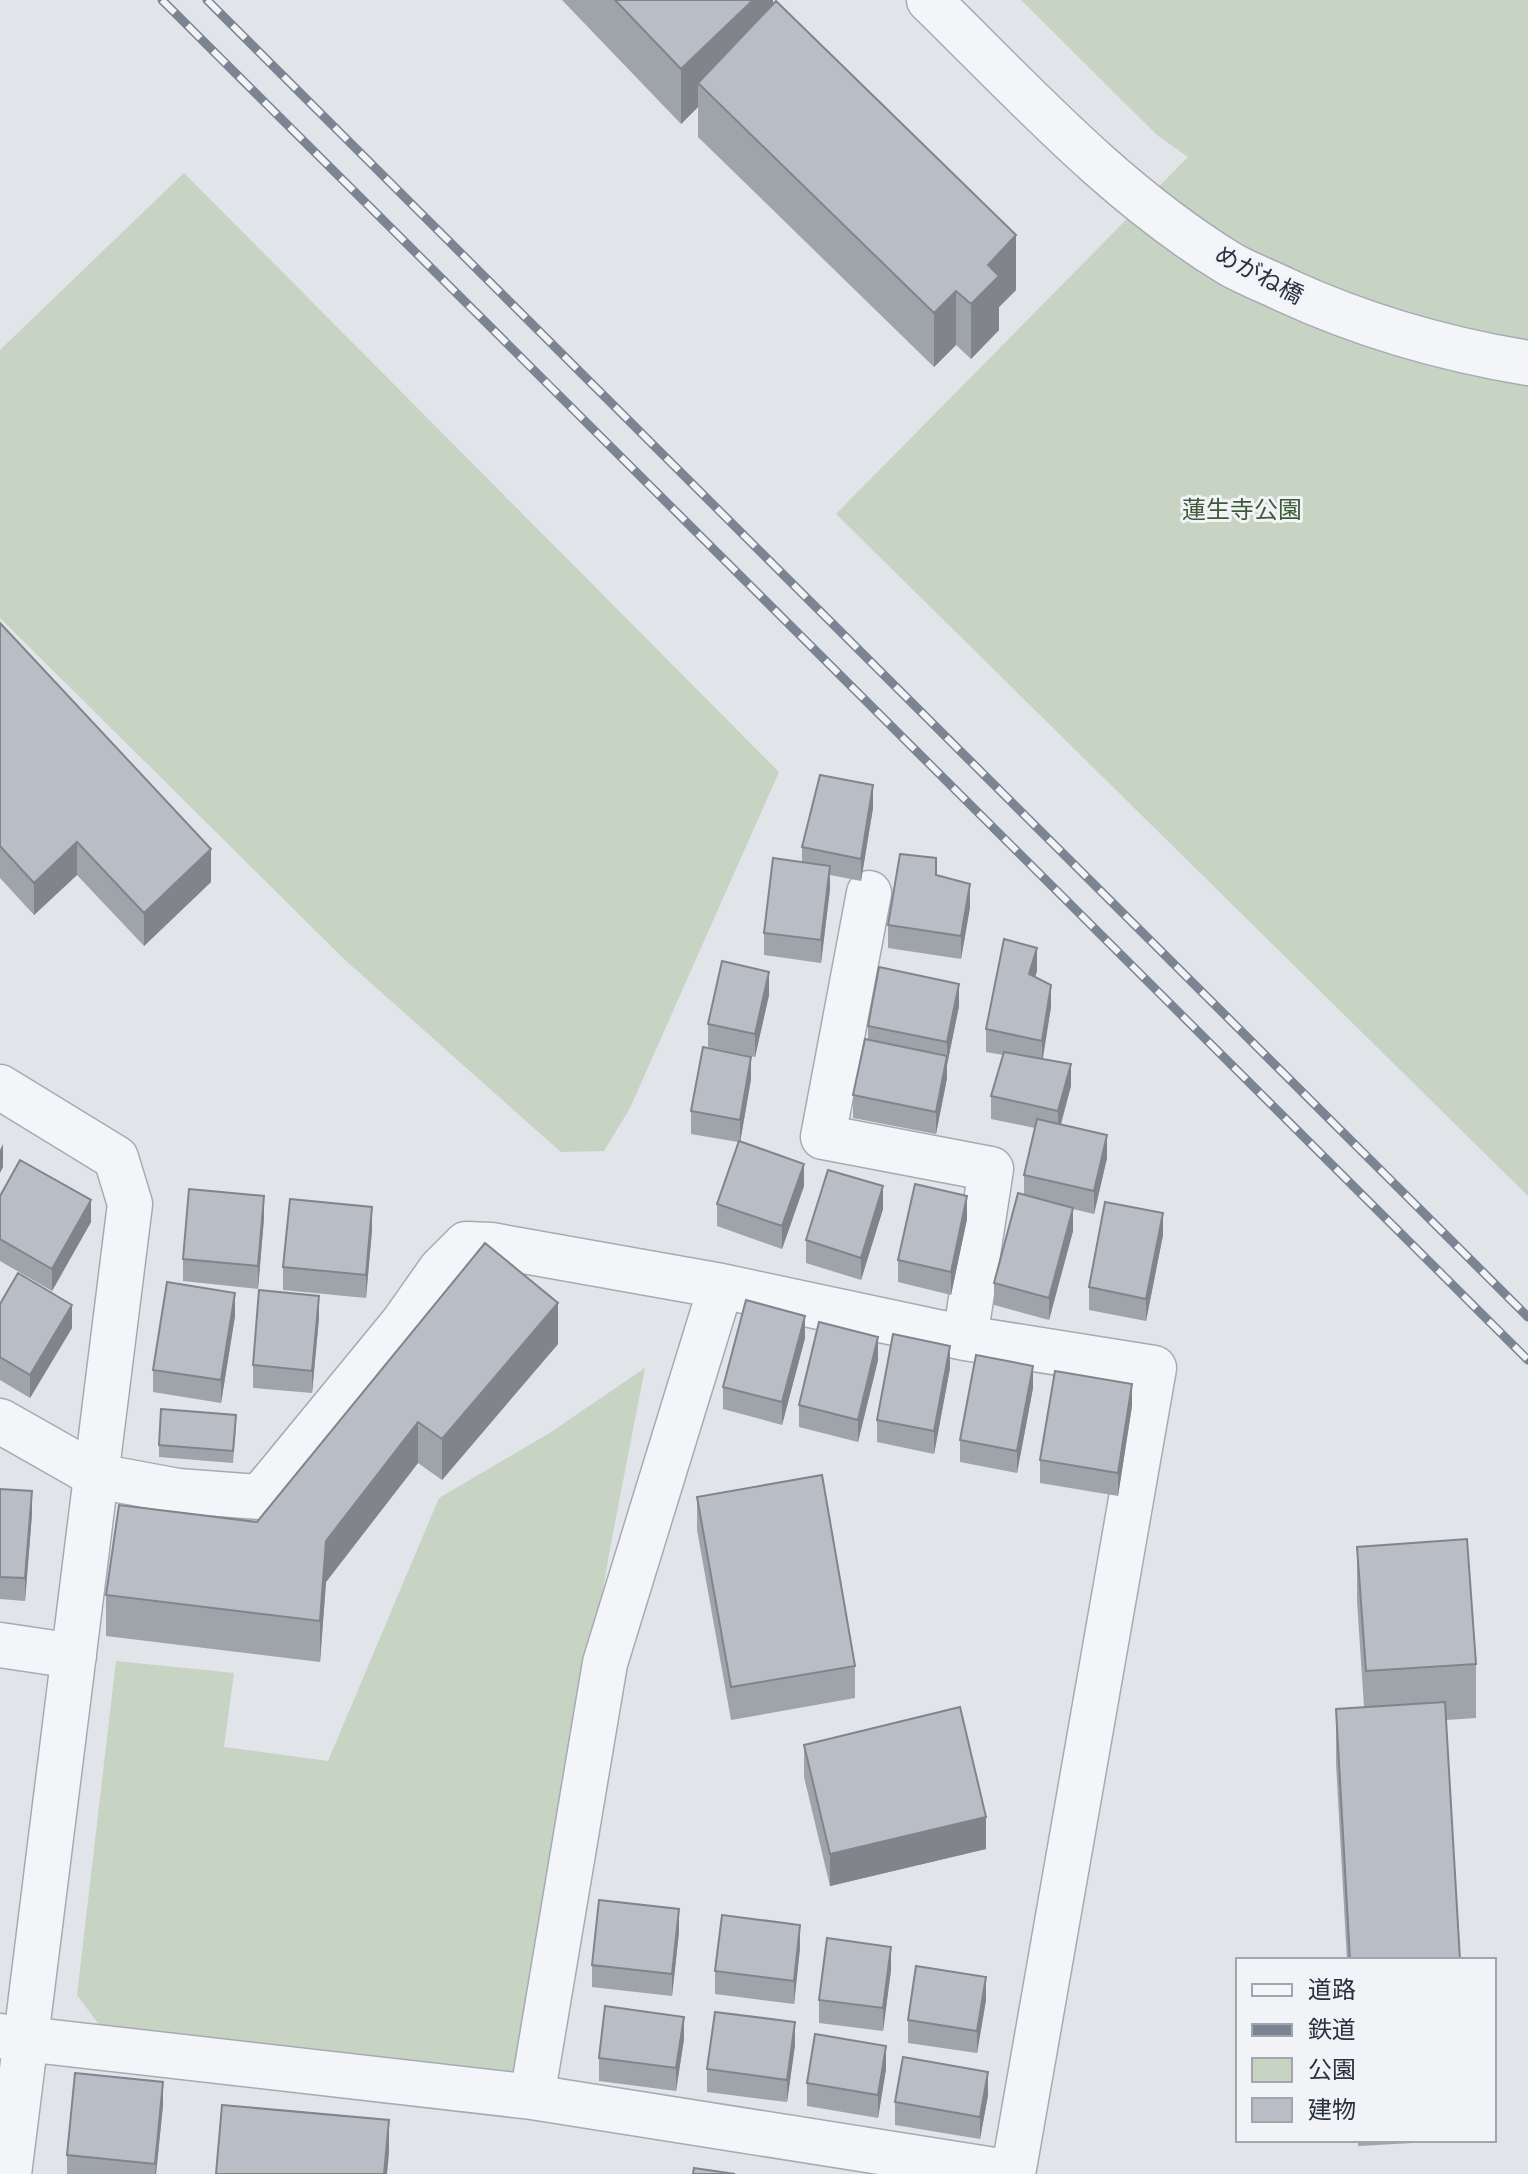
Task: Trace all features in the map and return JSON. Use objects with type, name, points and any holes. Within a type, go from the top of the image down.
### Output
[{"type":"street","name":"めがね橋","points":[[929,0],[1032,104],[1124,187],[1231,265],[1312,303],[1388,332],[1454,350],[1528,363]]},
{"type":"street","points":[[869,893],[823,1137],[991,1169],[965,1338]]},
{"type":"street","points":[[0,1087],[116,1158],[130,1204],[74,1656],[13,2038],[9,2174]]},
{"type":"street","points":[[0,1421],[97,1476],[178,1491],[260,1497],[403,1323],[441,1269],[466,1244],[491,1245],[721,1286],[965,1338],[1154,1368],[1013,2174],[532,2097],[13,2038]]},
{"type":"street","points":[[532,2097],[605,1663],[721,1286]]},
{"type":"street","points":[[0,1645],[74,1656]]},
{"type":"green space","name":"蓮生寺公園","points":[[1021,0],[1528,0],[1528,1196],[836,514],[1188,157],[1157,135]]},
{"type":"green space","points":[[184,173],[779,772],[630,1108],[604,1151],[561,1152],[345,960],[0,618],[0,350]]},
{"type":"green space","points":[[645,1368],[611,1543],[519,2077],[100,2026],[77,1995],[116,1661],[234,1673],[224,1747],[328,1761],[439,1498],[548,1434]]},
{"type":"building","points":[[615,0],[753,0],[681,69]]},
{"type":"building","points":[[776,1],[1016,235],[988,265],[999,276],[971,304],[956,291],[934,313],[698,83]]},
{"type":"building","points":[[0,623],[211,849],[144,913],[77,842],[34,883],[0,846]]},
{"type":"building","points":[[820,775],[873,785],[861,859],[802,847]]},
{"type":"building","points":[[900,854],[936,858],[936,875],[970,884],[961,936],[888,925]]},
{"type":"building","points":[[773,858],[830,866],[821,940],[764,933]]},
{"type":"building","points":[[1004,939],[1037,948],[1029,974],[1051,985],[1042,1041],[986,1029]]},
{"type":"building","points":[[722,961],[769,972],[755,1034],[708,1024]]},
{"type":"building","points":[[879,967],[959,984],[947,1042],[868,1026]]},
{"type":"building","points":[[865,1039],[947,1056],[936,1112],[853,1095]]},
{"type":"building","points":[[703,1047],[751,1057],[740,1120],[691,1111]]},
{"type":"building","points":[[1004,1052],[1071,1064],[1058,1111],[991,1096]]},
{"type":"building","points":[[1037,1119],[1107,1135],[1094,1191],[1024,1175]]},
{"type":"building","points":[[739,1141],[804,1164],[782,1226],[717,1204]]},
{"type":"building","points":[[20,1160],[91,1200],[52,1269],[0,1239],[0,1196]]},
{"type":"building","points":[[828,1170],[883,1186],[861,1258],[806,1240]]},
{"type":"building","points":[[915,1184],[967,1196],[951,1272],[898,1260]]},
{"type":"building","points":[[189,1189],[264,1196],[258,1266],[183,1259]]},
{"type":"building","points":[[1018,1193],[1073,1208],[1049,1298],[994,1283]]},
{"type":"building","points":[[290,1199],[372,1207],[366,1275],[283,1267]]},
{"type":"building","points":[[1105,1202],[1163,1213],[1146,1299],[1089,1287]]},
{"type":"building","points":[[485,1243],[558,1303],[442,1439],[418,1422],[326,1541],[320,1621],[106,1595],[119,1505],[257,1522]]},
{"type":"building","points":[[18,1273],[72,1305],[30,1375],[0,1357],[0,1304]]},
{"type":"building","points":[[167,1282],[235,1293],[221,1380],[153,1370]]},
{"type":"building","points":[[259,1290],[319,1296],[312,1371],[253,1365]]},
{"type":"building","points":[[746,1300],[805,1316],[782,1402],[723,1387]]},
{"type":"building","points":[[819,1322],[878,1337],[858,1420],[799,1405]]},
{"type":"building","points":[[893,1334],[950,1346],[934,1431],[877,1420]]},
{"type":"building","points":[[976,1355],[1033,1366],[1017,1451],[960,1440]]},
{"type":"building","points":[[1055,1371],[1132,1384],[1118,1473],[1040,1460]]},
{"type":"building","points":[[161,1409],[236,1415],[233,1451],[159,1445]]},
{"type":"building","points":[[822,1475],[855,1666],[731,1687],[697,1497]]},
{"type":"building","points":[[0,1489],[32,1491],[25,1578],[0,1577]]},
{"type":"building","points":[[1467,1539],[1476,1664],[1366,1671],[1357,1547]]},
{"type":"building","points":[[1445,1702],[1460,1958],[1350,1958],[1336,1709]]},
{"type":"building","points":[[960,1707],[986,1817],[830,1854],[804,1745]]},
{"type":"building","points":[[599,1900],[679,1909],[672,1974],[592,1965]]},
{"type":"building","points":[[722,1915],[800,1925],[794,1981],[715,1971]]},
{"type":"building","points":[[827,1938],[891,1947],[883,2008],[819,2000]]},
{"type":"building","points":[[916,1966],[986,1977],[977,2031],[908,2020]]},
{"type":"building","points":[[605,2006],[684,2017],[676,2068],[599,2058]]},
{"type":"building","points":[[715,2012],[795,2022],[787,2080],[707,2069]]},
{"type":"building","points":[[815,2034],[886,2046],[878,2095],[807,2083]]},
{"type":"building","points":[[903,2057],[988,2072],[980,2117],[895,2102]]},
{"type":"building","points":[[75,2073],[163,2082],[155,2164],[67,2155]]},
{"type":"building","points":[[222,2105],[389,2120],[384,2174],[216,2174]]},
{"type":"building","points":[[694,2168],[735,2174],[693,2174]]},
{"type":"railway","points":[[162,0],[1528,1360]]},
{"type":"railway","points":[[207,0],[1528,1317]]}]
